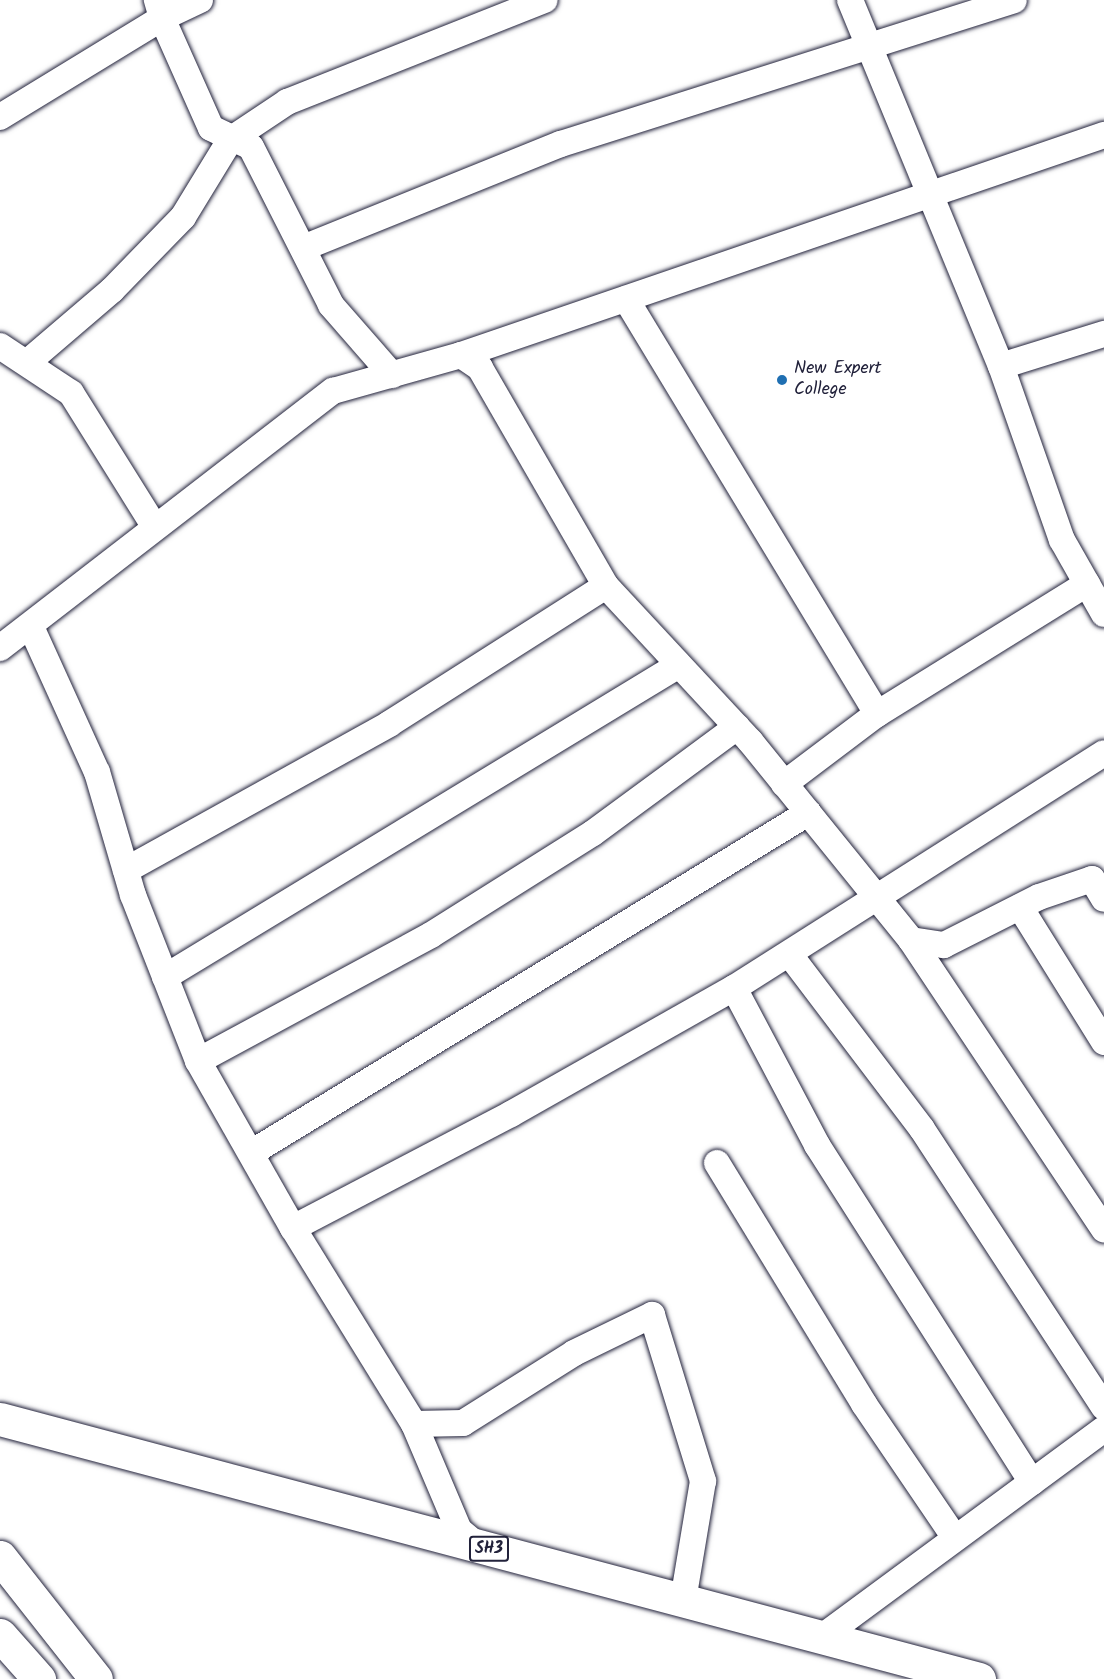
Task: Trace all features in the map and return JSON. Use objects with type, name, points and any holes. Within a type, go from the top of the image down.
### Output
[{"type":"main road","name":"SH3","points":[[0,1419],[979,1679]]},
{"type":"main road","points":[[0,1557],[96,1679]]},
{"type":"main road","points":[[0,1635],[30,1676]]},
{"type":"street","points":[[0,117],[160,9],[200,0]]},
{"type":"street","points":[[29,361],[112,290],[183,217],[230,140],[287,102],[544,0]]},
{"type":"street","points":[[850,0],[1000,366],[1062,540],[1104,614]]},
{"type":"street","points":[[303,248],[561,144],[870,49],[1014,0]]},
{"type":"street","points":[[160,9],[211,128],[230,140],[251,147],[331,305],[392,375]]},
{"type":"street","points":[[0,648],[32,629],[153,525],[333,391],[461,355],[1104,135]]},
{"type":"street","points":[[626,299],[877,714]]},
{"type":"street","points":[[1000,366],[1104,334]]},
{"type":"street","points":[[0,346],[29,361],[71,393],[153,525]]},
{"type":"street","points":[[461,355],[480,368],[606,586],[737,727],[911,940],[1104,1229]]},
{"type":"street","points":[[784,784],[877,714],[1087,584]]},
{"type":"street","points":[[126,870],[389,724],[606,586]]},
{"type":"street","points":[[32,629],[97,772],[126,870],[198,1061],[293,1228],[414,1424],[459,1530],[478,1546]]},
{"type":"street","points":[[165,977],[679,664]]},
{"type":"street","points":[[198,1061],[431,935],[593,833],[737,727]]},
{"type":"street","points":[[293,1228],[501,1120],[734,988],[790,955],[876,897],[1104,753]]},
{"type":"street","points":[[251,1153],[808,813]]},
{"type":"street","points":[[911,940],[944,945],[1020,907],[1092,879],[1104,899]]},
{"type":"street","points":[[1020,907],[1104,1042]]},
{"type":"street","points":[[790,955],[922,1129],[1104,1407]]},
{"type":"street","points":[[734,988],[818,1145],[1032,1482]]},
{"type":"street","points":[[717,1163],[864,1404],[955,1538]]},
{"type":"street","points":[[414,1424],[463,1423],[574,1353],[652,1315],[703,1481],[683,1600]]},
{"type":"street","points":[[822,1637],[1104,1429]]},
{"type":"place","name":"New Expert College","points":[[782,380]]}]
